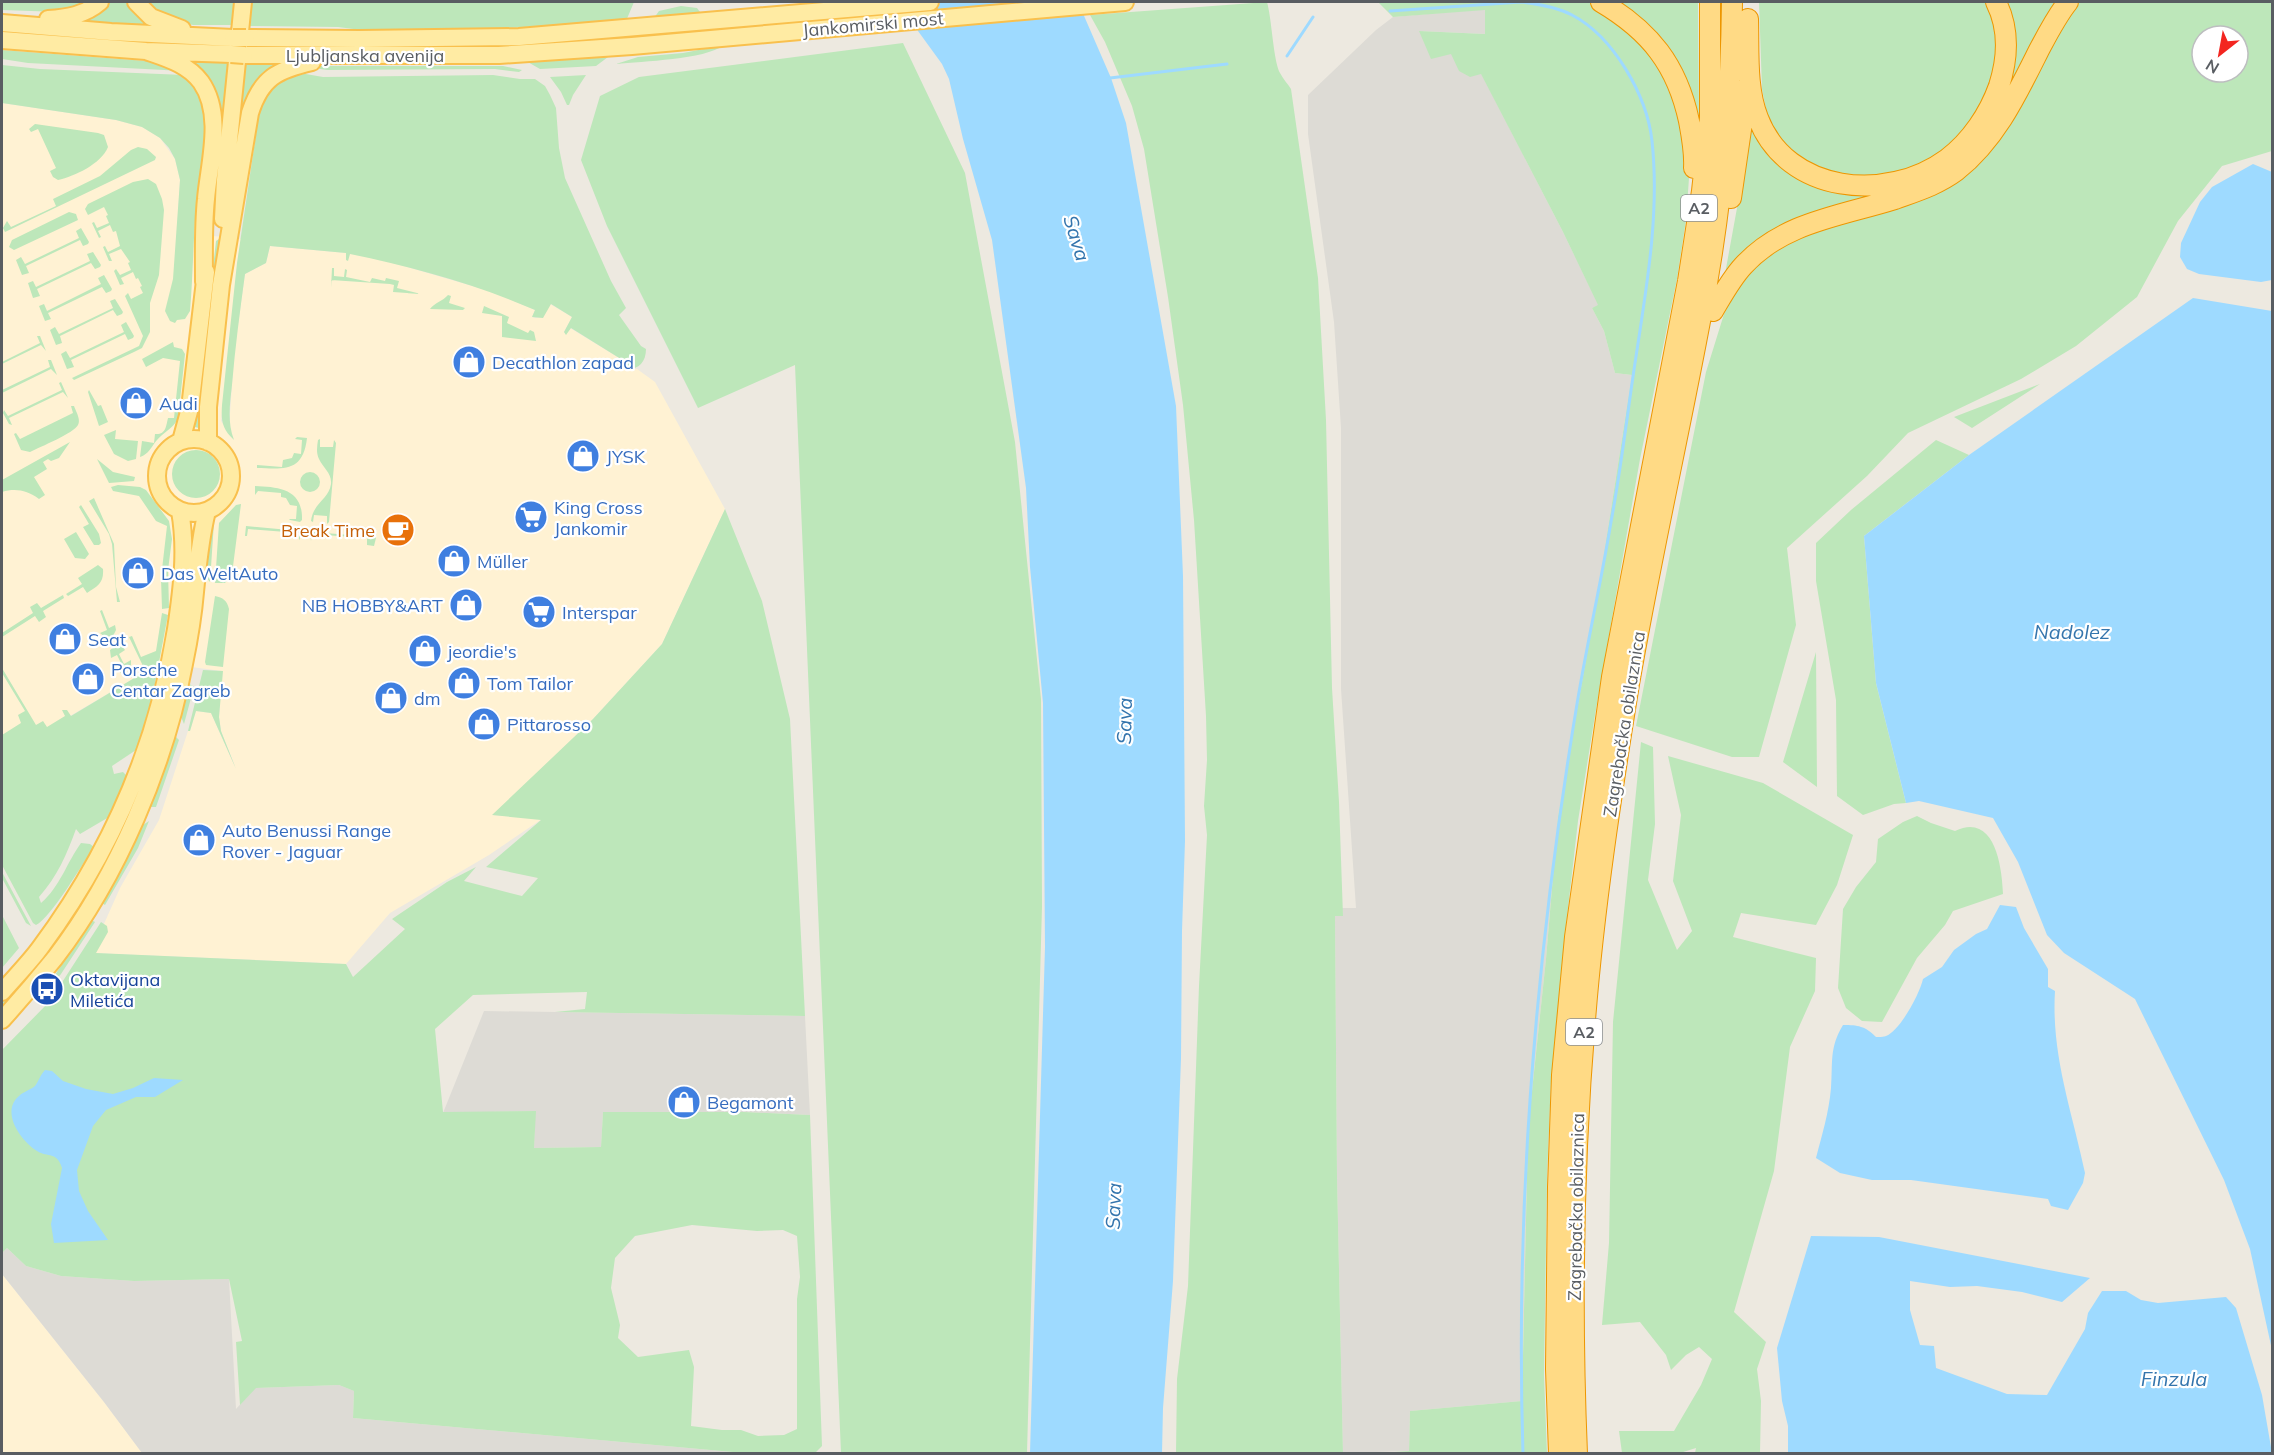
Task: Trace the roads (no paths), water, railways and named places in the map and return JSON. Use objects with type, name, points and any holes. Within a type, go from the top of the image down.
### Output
[{"type":"highway","points":[[1601,2],[1635,24],[1652,41],[1665,58],[1685,101],[1693,141],[1693,190],[1673,355]]},
{"type":"highway","name":"Zagrebačka obilaznica","points":[[1559,1454],[1556,1369],[1558,1187],[1562,1075],[1575,937],[1586,846],[1612,677],[1702,191],[1710,118],[1710,2]]},
{"type":"highway","name":"Zagrebačka obilaznica","points":[[1577,1454],[1574,1324],[1576,1170],[1582,1052],[1592,949],[1606,831],[1626,702],[1702,314],[1719,192],[1731,72],[1732,2]]},
{"type":"highway","points":[[1748,10],[1753,102],[1758,118],[1772,145],[1792,164],[1818,178],[1847,185],[1872,185],[1897,182],[1931,169],[1961,147],[1980,124],[1995,96],[2005,62],[2005,29],[1996,2]]},
{"type":"highway","points":[[1713,311],[1742,267],[1757,252],[1777,238],[1817,220],[1934,186],[1970,159],[2001,121],[2068,2]]},
{"type":"highway","points":[[1679,424],[1690,404],[1713,311],[1740,138],[1748,10]]},
{"type":"main road","points":[[2,23],[67,17],[89,9],[100,2]]},
{"type":"main road","points":[[136,2],[157,21],[205,37]]},
{"type":"main road","points":[[208,442],[213,284],[243,2]]},
{"type":"main road","name":"Jankomirski most","points":[[726,20],[930,2]]},
{"type":"main road","name":"Jankomirski most","points":[[728,38],[1125,2]]},
{"type":"main road","name":"Ljubljanska avenija","points":[[2,39],[146,51],[359,39],[519,37],[726,20]]},
{"type":"main road","name":"Ljubljanska avenija","points":[[2,23],[205,37],[239,46],[339,56],[499,55],[728,38]]},
{"type":"main road","points":[[146,51],[187,69],[200,81],[209,99],[213,130],[206,198],[213,284]]},
{"type":"main road","points":[[181,441],[190,408],[213,284],[248,122],[255,99],[266,81],[282,70],[339,56]]},
{"type":"main road","points":[[195,439],[208,442],[218,447],[226,457],[231,477],[228,490],[223,500],[207,511],[194,513],[180,511],[164,499],[157,481],[156,473],[160,459],[167,450],[181,441],[195,439]]},
{"type":"main road","points":[[2,992],[40,949],[94,868],[128,800],[147,750],[166,681],[178,613],[185,547],[180,511]]},
{"type":"main road","points":[[2,1020],[56,956],[85,914],[118,855],[148,786],[163,743],[184,666],[194,603],[200,538],[207,511]]},
{"type":"water","name":"Sava","points":[[907,2],[1078,2],[1111,78],[1126,123],[1176,406],[1183,576],[1185,841],[1181,1058],[1173,1281],[1163,1408],[1162,1453],[1030,1453],[1045,947],[1043,703],[1030,567],[1026,488],[992,240],[963,139],[949,79],[942,64],[918,31]]},
{"type":"water","points":[[2253,164],[2272,172],[2272,280],[2261,282],[2199,274],[2187,269],[2180,257],[2181,243],[2200,202],[2212,187]]},
{"type":"water","name":"Nadolez","points":[[2193,298],[2272,311],[2272,1350],[2250,1249],[2224,1180],[2135,999],[2064,953],[2047,935],[2018,862],[1993,818],[1919,801],[1906,803],[1876,683],[1864,536],[1969,455]]},
{"type":"water","points":[[2000,905],[2016,907],[2024,928],[2048,969],[2048,987],[2055,991],[2059,1060],[2085,1173],[2083,1183],[2068,1210],[2051,1206],[2048,1199],[1911,1180],[1872,1180],[1840,1173],[1816,1158],[1829,1106],[1835,1041],[1843,1025],[1861,1027],[1876,1037],[1891,1033],[1909,1011],[1923,979],[1942,967],[1954,950],[1987,929]]},
{"type":"water","points":[[45,1070],[52,1071],[63,1081],[86,1089],[113,1094],[154,1078],[183,1080],[155,1097],[136,1097],[106,1110],[93,1126],[77,1170],[79,1191],[88,1211],[108,1240],[54,1243],[51,1224],[62,1168],[58,1159],[37,1151],[25,1140],[12,1118],[14,1103],[19,1096],[35,1086]]},
{"type":"water","name":"Finzula","points":[[1811,1236],[1879,1237],[2090,1278],[2062,1302],[2022,1292],[1977,1286],[1950,1287],[1910,1281],[1910,1310],[1920,1345],[1934,1346],[1936,1368],[2007,1394],[2047,1395],[2085,1329],[2088,1313],[2102,1291],[2126,1291],[2141,1300],[2158,1303],[2226,1297],[2236,1308],[2262,1395],[2272,1453],[1788,1453],[1788,1426],[1782,1401],[1777,1348]]},
{"type":"waterway","points":[[1390,11],[1521,2],[1566,12],[1602,38],[1626,69],[1643,105],[1652,141],[1653,225],[1647,280],[1618,482],[1581,681],[1563,797],[1540,984],[1532,1078],[1522,1266],[1523,1454]]},
{"type":"waterway","points":[[1287,56],[1313,17]]},
{"type":"waterway","points":[[1110,78],[1227,64]]},
{"type":"place","name":"Decathlon zapad","points":[[469,362]]},
{"type":"place","name":"Audi","points":[[136,403]]},
{"type":"place","name":"JYSK","points":[[583,456]]},
{"type":"place","name":"King Cross Jankomir","points":[[531,517]]},
{"type":"place","name":"Break Time","points":[[398,530]]},
{"type":"place","name":"Müller","points":[[454,561]]},
{"type":"place","name":"Das WeltAuto","points":[[138,573]]},
{"type":"place","name":"NB HOBBY&ART","points":[[466,605]]},
{"type":"place","name":"Interspar","points":[[539,612]]},
{"type":"place","name":"Seat","points":[[65,639]]},
{"type":"place","name":"jeordie's","points":[[425,651]]},
{"type":"place","name":"Porsche Centar Zagreb","points":[[88,679]]},
{"type":"place","name":"Tom Tailor","points":[[464,683]]},
{"type":"place","name":"dm","points":[[391,698]]},
{"type":"place","name":"Pittarosso","points":[[484,724]]},
{"type":"place","name":"Auto Benussi Range Rover - Jaguar","points":[[199,840]]},
{"type":"place","name":"Oktavijana Miletića","points":[[47,989]]},
{"type":"place","name":"Begamont","points":[[684,1102]]}]
